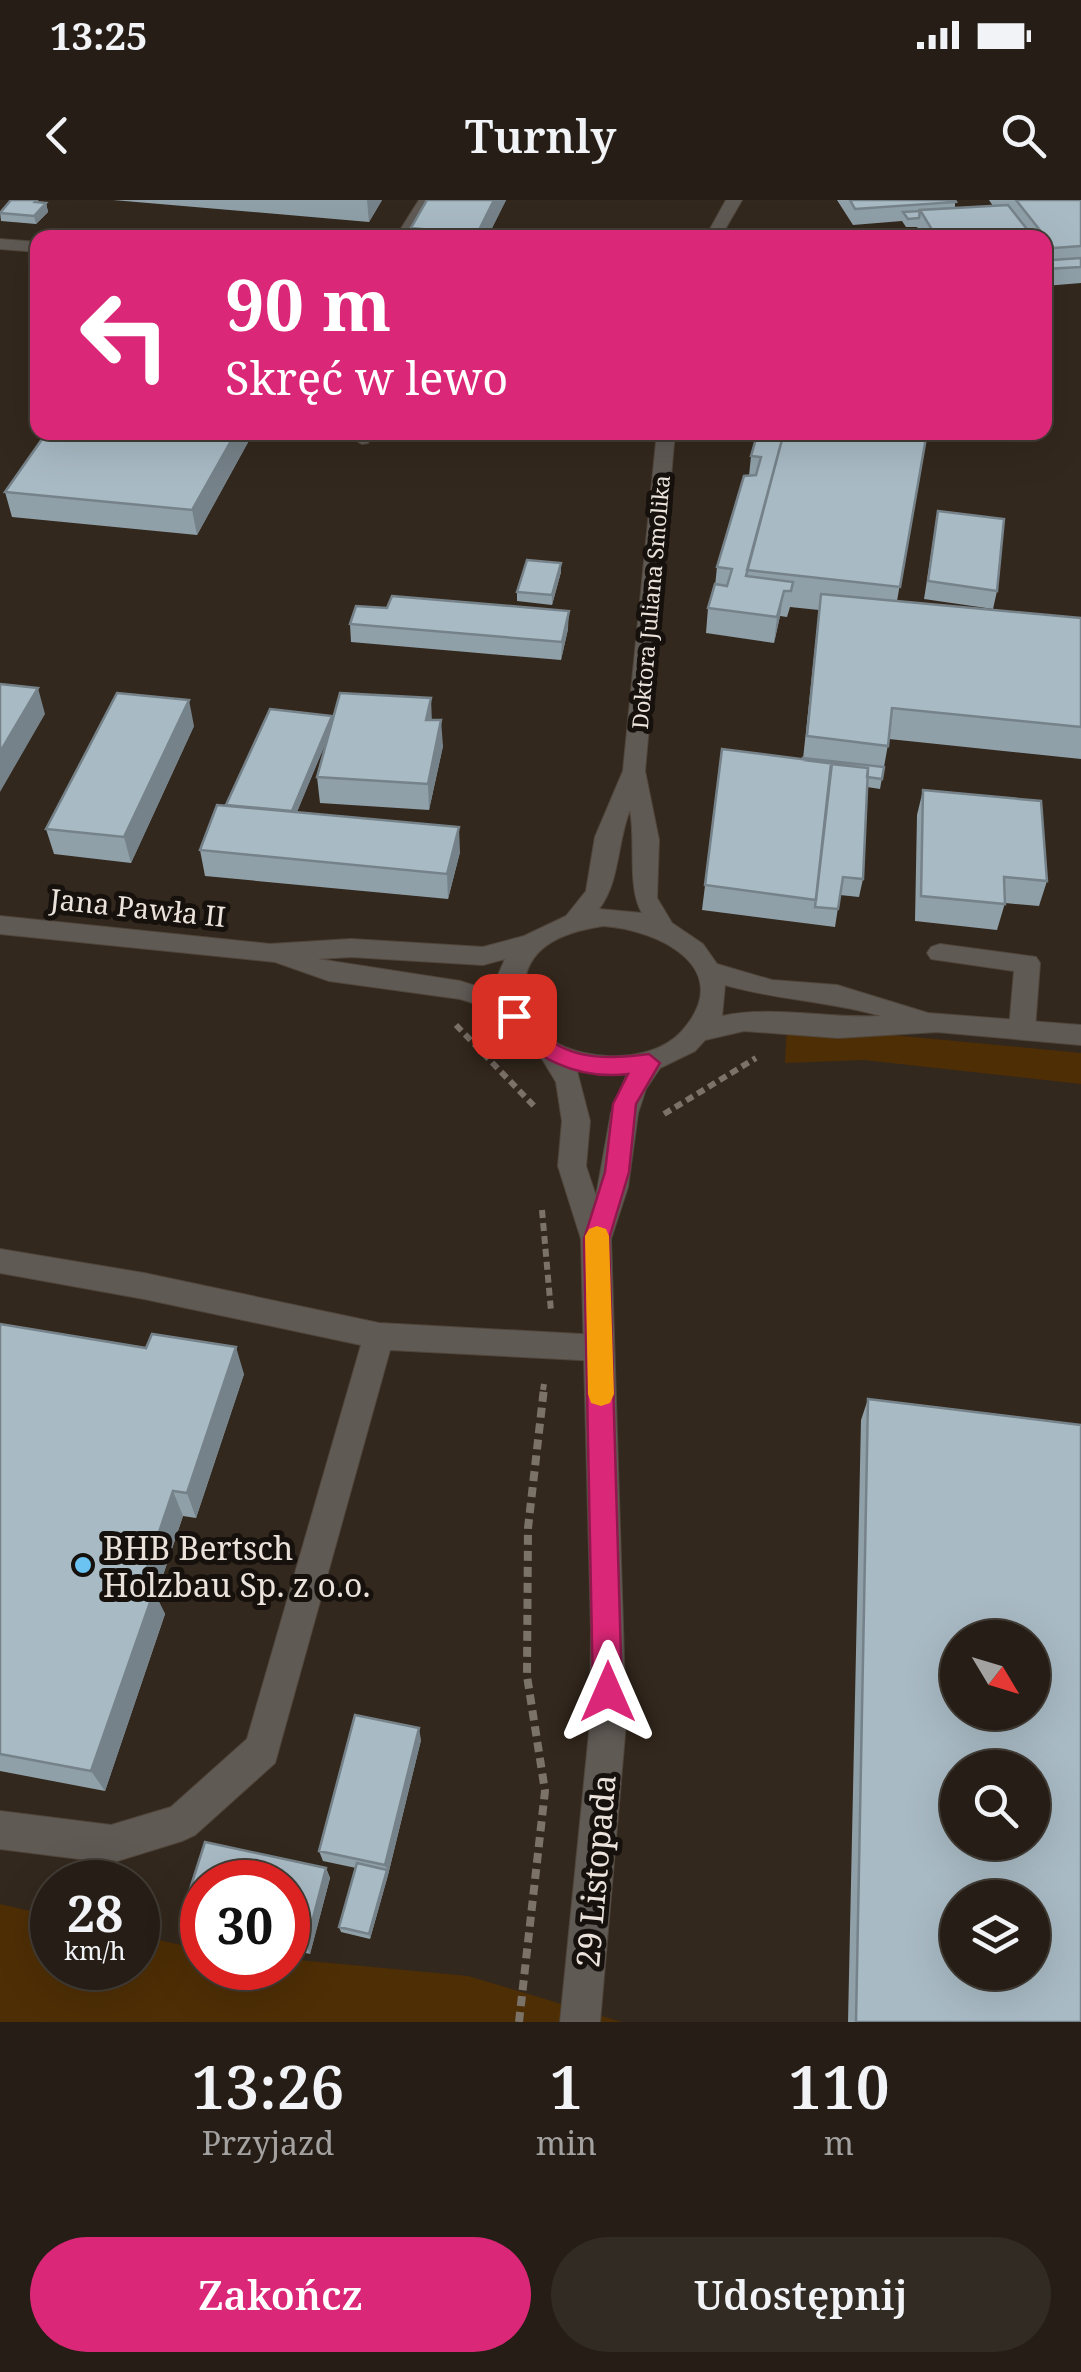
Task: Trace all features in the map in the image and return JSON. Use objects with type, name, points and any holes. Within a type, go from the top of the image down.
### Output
[{"type":"street","points":[[407,230],[427,200]]},
{"type":"street","points":[[717,230],[734,200]]},
{"type":"street","points":[[0,244],[30,247]]},
{"type":"street","name":"Doktora Juliana Smolika","points":[[664,930],[645,898],[647,840],[634,771],[665,440]]},
{"type":"street","name":"Doktora Juliana Smolika","points":[[576,921],[598,893],[607,836],[634,771]]},
{"type":"street","points":[[630,919],[664,930],[696,952],[709,970],[714,991],[712,1012],[701,1031],[683,1047],[649,1063],[588,1066],[536,1042],[514,1016],[510,1003],[511,974],[532,943],[576,921],[630,919]]},
{"type":"street","name":"Jana Pawła II","points":[[0,926],[270,953],[351,948],[483,956],[532,943]]},
{"type":"street","name":"Jana Pawła II","points":[[270,953],[329,972],[460,990],[485,997],[514,1016]]},
{"type":"street","points":[[940,953],[1027,963],[1022,1030]]},
{"type":"street","points":[[709,970],[772,989],[837,994],[938,1022]]},
{"type":"street","points":[[701,1031],[756,1021],[838,1028],[938,1022],[1081,1035]]},
{"type":"street","name":"29 Listopada","points":[[551,1052],[569,1080],[576,1120],[572,1166],[596,1239],[608,1723],[580,2022]]},
{"type":"street","name":"29 Listopada","points":[[596,1239],[617,1172],[624,1104],[632,1084],[649,1063]]},
{"type":"street","points":[[0,1261],[144,1286],[379,1336],[599,1348]]},
{"type":"street","points":[[0,1830],[111,1844],[182,1822],[262,1750],[379,1336]]},
{"type":"path","points":[[655,1122],[768,1053]]},
{"type":"shaded area","points":[[787,1025],[1081,1053],[1081,1084],[864,1060],[785,1063]]},
{"type":"shaded area","points":[[0,1904],[30,1911],[30,1990],[160,1990],[160,1940],[180,1945],[180,1990],[310,1990],[310,1961],[468,1976],[622,2022],[0,2022]]},
{"type":"building","points":[[11,200],[46,203],[34,216],[0,213]]},
{"type":"building","points":[[427,200],[494,200],[479,230],[411,228]]},
{"type":"building","points":[[850,200],[955,200],[956,202],[855,209]]},
{"type":"building","points":[[1016,200],[1081,200],[1081,246],[1054,248],[1052,230],[1040,230]]},
{"type":"building","points":[[1008,205],[1028,230],[932,230],[920,210]]},
{"type":"building","points":[[920,211],[919,218],[908,219],[903,212]]},
{"type":"building","points":[[1081,258],[1081,267],[1052,269],[1052,260]]},
{"type":"building","points":[[41,440],[231,440],[192,510],[5,492]]},
{"type":"building","points":[[756,440],[782,440],[746,576],[793,582],[791,591],[784,591],[777,617],[708,608],[715,584],[727,586],[732,569],[717,567],[744,476],[756,475],[761,457],[751,456]]},
{"type":"building","points":[[782,440],[926,440],[900,587],[747,570]]},
{"type":"building","points":[[938,511],[1004,519],[997,591],[928,581]]},
{"type":"building","points":[[527,560],[561,563],[552,595],[517,592]]},
{"type":"building","points":[[821,594],[1081,618],[1081,727],[892,708],[888,746],[807,736]]},
{"type":"building","points":[[392,596],[569,611],[562,642],[350,624],[356,606],[387,608]]},
{"type":"building","points":[[0,684],[38,688],[0,752]]},
{"type":"building","points":[[117,693],[189,700],[124,837],[46,829]]},
{"type":"building","points":[[340,693],[431,698],[426,720],[441,720],[428,784],[317,777]]},
{"type":"building","points":[[270,709],[332,716],[292,811],[226,805]]},
{"type":"building","points":[[722,749],[832,763],[816,900],[705,885]]},
{"type":"building","points":[[803,758],[884,767],[882,779],[867,777],[868,768]]},
{"type":"building","points":[[831,764],[868,768],[863,879],[843,877],[838,909],[815,907]]},
{"type":"building","points":[[923,790],[1041,801],[1047,881],[1004,877],[1005,904],[921,896]]},
{"type":"building","points":[[217,805],[459,827],[447,874],[200,850]]},
{"type":"building","name":"BHB Bertsch Holzbau Sp. z o.o.","points":[[0,1324],[146,1348],[152,1334],[236,1347],[187,1493],[173,1491],[140,1588],[154,1591],[91,1771],[0,1754]]},
{"type":"building","points":[[868,1399],[1081,1425],[1081,2022],[856,2022]]},
{"type":"building","points":[[355,1715],[419,1728],[385,1865],[319,1851]]},
{"type":"building","points":[[205,1842],[289,1860],[199,1860]]},
{"type":"building","points":[[357,1863],[387,1870],[369,1934],[339,1927]]},
{"type":"building","points":[[310,1865],[326,1868],[310,1930]]},
{"type":"slow traffic","points":[[597,1236],[601,1394]]},
{"type":"place","name":"BHB Bertsch Holzbau Sp. z o.o.","points":[[83,1565]]},
{"type":"route","points":[[514,1016],[536,1042],[569,1060],[609,1068],[649,1063],[632,1084],[624,1104],[617,1172],[596,1239],[608,1692]]}]
